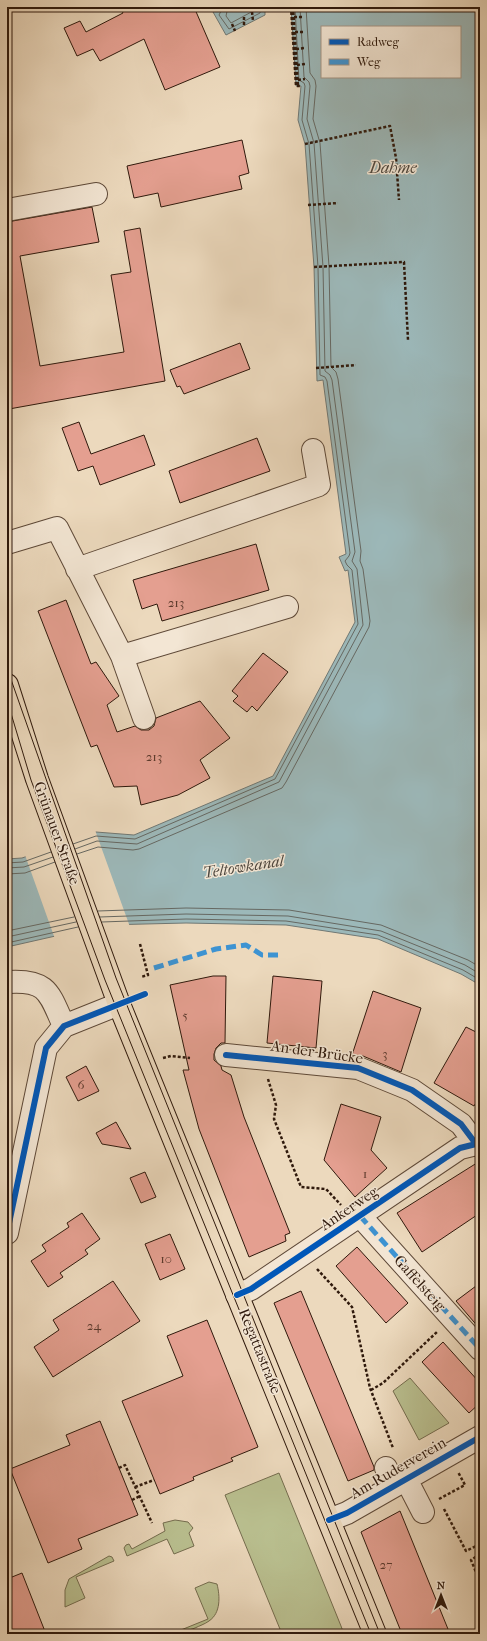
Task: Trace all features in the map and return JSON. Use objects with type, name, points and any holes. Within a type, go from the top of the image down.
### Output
[{"type":"main road","name":"Grünauer Straße","points":[[9,698],[110,979]]},
{"type":"main road","name":"Regattastraße","points":[[110,979],[375,1634]]},
{"type":"street","points":[[7,210],[96,194]]},
{"type":"street","points":[[77,569],[319,485],[313,450]]},
{"type":"street","points":[[7,543],[57,528],[122,656],[144,718]]},
{"type":"street","points":[[122,656],[288,607]]},
{"type":"street","points":[[7,982],[25,981],[40,986],[50,995],[64,1026]]},
{"type":"street","points":[[7,1234],[46,1048],[64,1026],[119,1004]]},
{"type":"street","name":"An der Brücke","points":[[226,1055],[358,1068],[412,1090],[460,1124],[478,1145]]},
{"type":"street","name":"Ankerweg","points":[[237,1295],[251,1289],[460,1148],[478,1145]]},
{"type":"street","name":"Gaffelsteig","points":[[357,1218],[480,1349]]},
{"type":"street","name":"Am Ruderverein","points":[[329,1520],[347,1513],[396,1477],[448,1455],[480,1437]]},
{"type":"street","points":[[396,1477],[423,1512]]},
{"type":"path","points":[[292,7],[298,80],[300,86],[296,86],[292,7]]},
{"type":"path","points":[[252,12],[253,22]]},
{"type":"path","points":[[244,17],[244,26]]},
{"type":"path","points":[[294,17],[302,17]]},
{"type":"path","points":[[232,24],[235,31]]},
{"type":"path","points":[[295,32],[303,32]]},
{"type":"path","points":[[296,49],[306,48]]},
{"type":"path","points":[[297,65],[306,64]]},
{"type":"path","points":[[298,80],[305,80]]},
{"type":"path","points":[[305,144],[390,126],[396,158],[399,200]]},
{"type":"path","points":[[308,205],[338,203]]},
{"type":"path","points":[[314,267],[404,262],[408,340]]},
{"type":"path","points":[[316,368],[356,364]]},
{"type":"path","points":[[140,944],[148,976],[141,977]]},
{"type":"path","points":[[144,1064],[171,1056],[190,1058]]},
{"type":"path","points":[[261,1058],[276,1105],[274,1119],[301,1187],[326,1189],[357,1218]]},
{"type":"path","points":[[322,1274],[352,1307],[371,1390],[396,1477]]},
{"type":"path","points":[[371,1390],[382,1383],[452,1318]]},
{"type":"path","points":[[448,1455],[465,1485],[439,1498],[466,1551],[480,1544]]},
{"type":"path","points":[[119,1468],[126,1465],[152,1523]]},
{"type":"path","points":[[135,1487],[154,1480]]},
{"type":"path","points":[[132,1500],[140,1496]]},
{"type":"path","points":[[480,1554],[471,1560],[480,1582]]},
{"type":"green space","points":[[410,1378],[449,1423],[419,1440],[393,1391]]},
{"type":"green space","points":[[279,1473],[344,1634],[331,1634],[329,1631],[321,1634],[282,1634],[225,1495]]},
{"type":"green space","points":[[175,1520],[188,1522],[193,1528],[189,1533],[194,1546],[174,1554],[167,1539],[127,1556],[124,1548],[126,1545],[129,1544],[132,1549],[165,1531],[163,1523]]},
{"type":"green space","points":[[109,1556],[112,1557],[114,1561],[76,1577],[85,1598],[65,1607],[65,1590],[69,1579]]},
{"type":"green space","points":[[209,1582],[217,1584],[219,1604],[216,1614],[207,1622],[195,1628],[180,1633],[171,1634],[208,1619],[195,1588]]},
{"type":"water","points":[[222,7],[265,7],[265,15],[226,35],[213,12]]},
{"type":"water","name":"Dahme","points":[[291,7],[480,7],[480,985],[461,974],[378,939],[286,925],[186,923],[104,925],[7,947],[7,859],[22,858],[96,832],[134,835],[273,776],[355,622],[348,570],[345,571],[339,557],[346,554],[323,380],[317,381],[314,267],[305,144],[298,120],[301,86],[296,86]]},
{"type":"pier","points":[[95,830],[130,927],[105,927],[55,939],[25,855]]},
{"type":"building","points":[[120,7],[194,7],[220,67],[165,90],[144,39],[100,61],[93,49],[77,56],[64,28],[80,21],[86,32],[123,13]]},
{"type":"building","points":[[242,140],[249,173],[239,176],[242,189],[161,207],[158,193],[134,198],[127,166]]},
{"type":"building","points":[[92,207],[99,242],[20,256],[40,366],[124,352],[111,275],[131,272],[124,231],[140,228],[165,381],[9,409],[7,396],[7,222]]},
{"type":"building","points":[[240,343],[250,369],[184,394],[180,386],[177,387],[170,370]]},
{"type":"building","points":[[79,422],[91,454],[144,435],[155,465],[100,485],[93,466],[78,471],[62,428]]},
{"type":"building","points":[[257,438],[270,471],[180,503],[169,471]]},
{"type":"building","points":[[256,544],[269,590],[162,621],[157,604],[142,609],[133,580]]},
{"type":"building","points":[[66,600],[91,664],[96,662],[119,696],[107,705],[117,732],[135,726],[141,730],[149,730],[154,726],[156,718],[200,701],[230,738],[200,760],[210,778],[178,795],[141,805],[137,786],[114,787],[97,745],[91,747],[38,611]]},
{"type":"building","points":[[263,653],[288,672],[257,711],[252,706],[247,712],[233,701],[238,696],[232,691]]},
{"type":"building","points":[[213,976],[226,976],[225,1043],[221,1043],[216,1048],[214,1060],[221,1066],[222,1070],[231,1075],[244,1117],[290,1233],[285,1235],[286,1241],[249,1257],[199,1129],[183,1070],[189,1070],[170,985]]},
{"type":"building","points":[[273,976],[322,981],[316,1048],[267,1043]]},
{"type":"building","points":[[373,991],[421,1008],[401,1072],[363,1056],[352,1055]]},
{"type":"building","points":[[466,1027],[480,1034],[480,1096],[474,1106],[434,1083]]},
{"type":"building","points":[[86,1066],[99,1091],[78,1101],[66,1077]]},
{"type":"building","points":[[341,1104],[381,1117],[371,1150],[387,1168],[355,1197],[324,1160]]},
{"type":"building","points":[[116,1122],[131,1149],[102,1144],[96,1133]]},
{"type":"building","points":[[480,1161],[480,1213],[422,1252],[397,1213]]},
{"type":"building","points":[[145,1172],[156,1197],[141,1203],[130,1178]]},
{"type":"building","points":[[82,1213],[100,1239],[85,1250],[88,1254],[60,1273],[63,1277],[48,1287],[31,1261],[46,1251],[42,1245],[69,1227],[67,1223]]},
{"type":"building","points":[[170,1234],[185,1269],[160,1280],[145,1244]]},
{"type":"building","points":[[357,1247],[408,1303],[386,1323],[336,1266]]},
{"type":"building","points":[[113,1281],[140,1321],[53,1377],[34,1347],[59,1330],[53,1320]]},
{"type":"building","points":[[480,1283],[480,1329],[456,1301]]},
{"type":"building","points":[[301,1291],[374,1467],[374,1470],[348,1481],[274,1303]]},
{"type":"building","points":[[207,1320],[258,1447],[231,1458],[233,1461],[193,1477],[194,1480],[160,1494],[122,1401],[183,1376],[167,1336]]},
{"type":"building","points":[[443,1342],[480,1383],[480,1403],[469,1413],[422,1362]]},
{"type":"building","points":[[100,1421],[138,1515],[78,1539],[82,1549],[48,1563],[10,1469],[70,1445],[66,1435]]},
{"type":"building","points":[[400,1511],[450,1634],[402,1634],[361,1532]]},
{"type":"building","points":[[22,1573],[46,1634],[7,1634],[7,1579]]},
{"type":"tram line","points":[[7,668],[116,978],[380,1634]]},
{"type":"tram line","points":[[7,700],[31,780],[105,980],[371,1634]]},
{"type":"marked path","points":[[154,968],[216,949],[246,945],[262,955],[283,955]]},
{"type":"marked path","points":[[360,1216],[480,1349]]},
{"type":"cycle path","points":[[7,1233],[46,1048],[64,1026],[145,994]]},
{"type":"cycle path","points":[[226,1055],[358,1068],[412,1090],[461,1124],[476,1144],[480,1146]]},
{"type":"cycle path","points":[[237,1295],[251,1289],[460,1148],[476,1144]]},
{"type":"cycle path","points":[[329,1520],[347,1513],[480,1437]]},
{"type":"water label","name":"Teltowkanal","points":[[243,866]]}]
